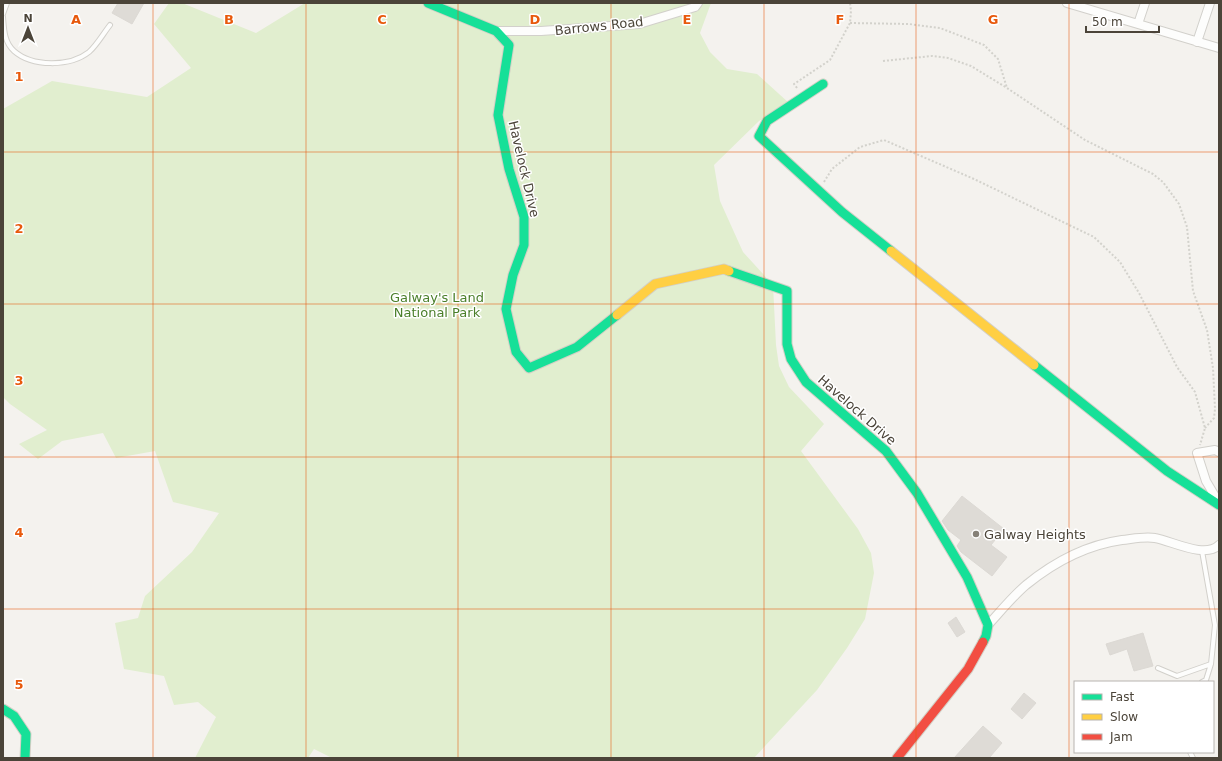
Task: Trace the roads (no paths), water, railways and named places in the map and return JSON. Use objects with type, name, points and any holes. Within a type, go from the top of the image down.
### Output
[{"type":"street","name":"Havelock Drive","points":[[428,3],[496,31],[509,45],[498,115],[509,169],[524,217],[524,245],[513,275],[506,309],[516,352],[529,368],[577,347],[655,284],[724,269],[787,291],[787,344],[791,359],[806,382],[886,451],[917,493],[967,577],[988,625]]},
{"type":"street","name":"Barrows Road","points":[[496,31],[541,31],[639,24],[696,7],[698,3]]},
{"type":"street","points":[[1067,3],[1076,4],[1219,48]]},
{"type":"street","points":[[1138,24],[1145,3]]},
{"type":"street","points":[[1197,42],[1210,3]]},
{"type":"street","points":[[823,84],[767,121],[759,136],[842,212],[1167,471],[1219,504]]},
{"type":"street","points":[[1219,452],[1215,450],[1197,453],[1206,481],[1219,504]]},
{"type":"street","points":[[897,758],[968,669],[986,636],[988,625],[1025,586],[1053,565],[1086,549],[1120,540],[1154,537],[1202,551],[1216,547],[1219,544]]},
{"type":"street","points":[[3,709],[14,716],[26,734],[25,758]]},
{"type":"lane","points":[[8,3],[3,15],[4,36],[13,51],[29,60],[43,63],[72,62],[89,52],[110,25]]},
{"type":"lane","points":[[1202,551],[1215,625],[1211,664],[1206,680],[1204,681]]},
{"type":"lane","points":[[1158,668],[1177,676],[1211,664]]},
{"type":"place","name":"Galway Heights","points":[[976,534]]},
{"type":"park label","name":"Galway's Land National Park","points":[[437,304]]}]
